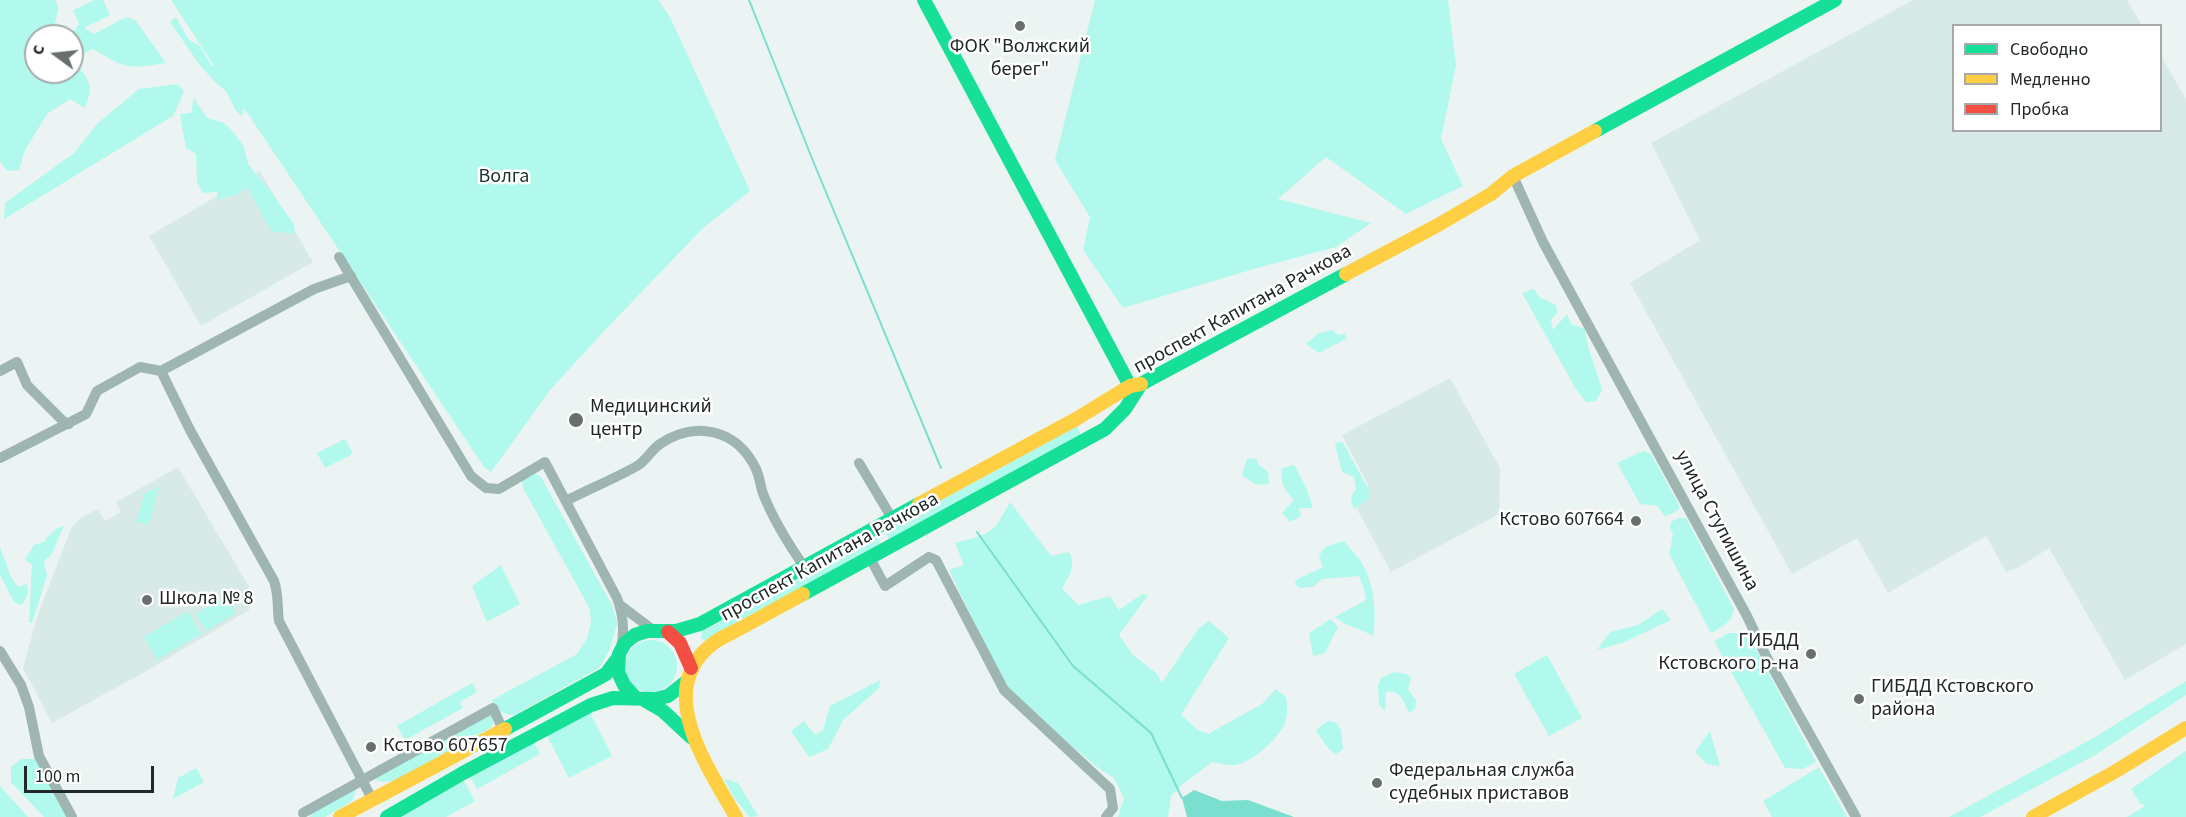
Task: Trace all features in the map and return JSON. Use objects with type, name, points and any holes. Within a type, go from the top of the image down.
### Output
[{"type":"street","points":[[340,817],[606,674],[630,638],[653,630],[669,632],[704,622],[1135,385],[924,0]]},
{"type":"street","name":"проспект Капитана Рачкова","points":[[689,675],[714,643],[1105,429],[1125,409],[1135,385],[1438,225],[1491,194],[1513,176],[1835,0]]},
{"type":"street","name":"улица Ступишина","points":[[1513,176],[1543,242],[1742,607],[1766,656],[1856,817]]},
{"type":"street","points":[[339,257],[471,476],[486,488],[499,489],[545,462],[620,605],[623,636],[617,670],[621,682],[638,698],[663,711],[695,741]]},
{"type":"street","points":[[0,458],[86,414],[97,391],[140,367],[161,371],[314,289],[351,276]]},
{"type":"street","points":[[0,371],[17,362],[27,386],[63,421],[69,424]]},
{"type":"street","points":[[161,371],[190,429],[274,581],[278,590],[276,605],[279,621],[372,799]]},
{"type":"street","points":[[1092,409],[1102,418],[1105,429]]},
{"type":"street","points":[[566,501],[640,464],[657,445],[676,435],[696,430],[717,432],[742,448],[756,470],[763,494],[805,568]]},
{"type":"street","points":[[859,463],[893,520]]},
{"type":"street","points":[[870,558],[885,586],[929,557],[936,560],[1004,690],[1110,789],[1113,808],[1106,817]]},
{"type":"street","points":[[620,605],[653,630]]},
{"type":"street","points":[[669,632],[680,643],[689,675],[685,702],[695,741],[736,817]]},
{"type":"street","points":[[0,651],[21,685],[29,707],[39,756],[72,817]]},
{"type":"street","points":[[387,817],[463,773],[591,705],[613,698],[656,699],[668,696],[689,675]]},
{"type":"street","points":[[583,688],[591,705]]},
{"type":"street","points":[[301,816],[493,708],[503,730]]},
{"type":"street","points":[[2033,817],[2116,771],[2186,728]]},
{"type":"shaded area","points":[[1913,0],[2127,0],[2141,24],[1952,24],[1952,132],[2162,132],[2162,58],[2186,99],[2186,644],[2125,680],[2049,548],[2018,568],[2006,572],[1986,536],[1888,593],[1857,538],[1792,574],[1630,283],[1700,240],[1651,143]]},
{"type":"shaded area","points":[[260,171],[313,262],[201,326],[149,236]]},
{"type":"shaded area","points":[[1450,378],[1500,468],[1499,514],[1391,572],[1352,500],[1369,487],[1342,435]]},
{"type":"shaded area","name":"Школа № 8","points":[[178,467],[251,590],[249,610],[150,669],[52,723],[23,668],[38,614],[71,529],[79,519],[98,509],[105,521],[121,512],[116,502]]},
{"type":"shaded area","points":[[1194,790],[1222,801],[1248,800],[1294,817],[1187,817],[1182,798]]},
{"type":"green space","points":[[0,0],[56,0],[58,10],[55,24],[24,24],[24,84],[84,84],[84,74],[90,86],[85,108],[70,99],[47,114],[25,150],[19,170],[7,171],[0,161]]},
{"type":"green space","points":[[95,0],[103,0],[110,15],[84,28],[84,24],[79,24],[73,10]]},
{"type":"green space","name":"Волга","points":[[171,0],[658,0],[670,17],[750,191],[703,228],[606,329],[550,390],[491,472],[484,467],[244,108],[242,116],[236,111],[226,91],[199,64],[170,22],[176,17],[189,40],[200,46],[212,66],[215,67]]},
{"type":"green space","points":[[1095,0],[1448,0],[1456,65],[1441,139],[1463,186],[1406,214],[1326,157],[1278,199],[1371,223],[1336,247],[1123,308],[1083,250],[1090,217],[1055,160]]},
{"type":"green space","points":[[126,17],[135,20],[166,63],[128,66],[93,49],[84,53],[84,28],[94,34]]},
{"type":"green space","points":[[178,84],[184,92],[173,116],[4,219],[5,203],[74,153],[98,123],[139,89]]},
{"type":"green space","points":[[194,98],[207,118],[222,122],[231,129],[244,147],[248,164],[294,224],[295,234],[271,231],[247,187],[240,193],[218,200],[217,192],[203,193],[197,182],[196,154],[186,148],[180,114],[191,113]]},
{"type":"green space","points":[[1534,289],[1539,297],[1556,305],[1557,313],[1551,320],[1553,330],[1567,314],[1571,324],[1585,329],[1602,390],[1596,401],[1586,402],[1576,389],[1522,293]]},
{"type":"green space","points":[[1333,330],[1338,335],[1345,334],[1346,339],[1319,353],[1306,344],[1319,333]]},
{"type":"green space","points":[[1077,426],[1081,435],[890,540],[885,531]]},
{"type":"green space","points":[[345,439],[353,454],[325,468],[317,453]]},
{"type":"green space","points":[[1342,441],[1370,492],[1370,498],[1354,509],[1351,499],[1356,489],[1354,477],[1342,472],[1335,444]]},
{"type":"green space","points":[[1643,451],[1651,454],[1678,503],[1679,509],[1672,514],[1664,516],[1658,506],[1640,504],[1617,463]]},
{"type":"green space","points":[[1256,458],[1258,464],[1268,472],[1269,484],[1254,483],[1242,475],[1247,459]]},
{"type":"green space","points":[[1294,465],[1306,487],[1313,508],[1299,508],[1301,516],[1290,522],[1282,513],[1294,500],[1284,485],[1282,468]]},
{"type":"green space","points":[[535,473],[541,477],[613,607],[617,624],[610,649],[599,668],[514,715],[510,715],[500,711],[492,700],[577,654],[587,638],[591,623],[590,609],[523,488],[522,481]]},
{"type":"green space","points":[[159,487],[149,525],[136,522],[145,493]]},
{"type":"green space","points":[[1010,502],[1051,556],[1069,552],[1072,566],[1070,575],[1062,588],[1078,605],[1110,596],[1119,610],[1142,594],[1148,595],[1119,635],[1133,655],[1156,673],[1162,683],[1198,629],[1209,621],[1229,638],[1181,715],[1198,730],[1208,734],[1262,704],[1276,689],[1286,697],[1287,714],[1283,727],[1272,741],[1258,754],[1242,763],[1226,765],[1212,762],[1171,796],[1168,817],[1118,817],[1124,798],[1114,778],[1097,767],[1008,692],[949,570],[964,565],[955,543],[989,532],[999,521]]},
{"type":"green space","points":[[1678,518],[1686,518],[1734,609],[1726,624],[1711,633],[1669,554],[1673,535],[1671,522]]},
{"type":"green space","points":[[64,526],[51,555],[44,561],[47,576],[32,623],[29,623],[32,564],[25,560],[34,545],[44,542],[52,532]]},
{"type":"green space","points":[[877,537],[881,544],[705,641],[701,638],[702,632]]},
{"type":"green space","points":[[1344,541],[1362,564],[1370,583],[1375,611],[1373,636],[1335,617],[1366,600],[1359,576],[1322,579],[1313,587],[1299,588],[1295,584],[1296,580],[1323,567],[1319,556],[1325,547]]},
{"type":"green space","points":[[0,547],[11,577],[18,587],[27,584],[28,593],[22,605],[14,602],[0,575]]},
{"type":"green space","points":[[501,565],[520,604],[487,622],[472,586]]},
{"type":"green space","points":[[226,596],[236,613],[206,631],[195,614]]},
{"type":"green space","points":[[1662,609],[1671,620],[1622,643],[1597,650],[1610,632],[1638,625]]},
{"type":"green space","points":[[188,611],[201,634],[157,660],[144,637]]},
{"type":"green space","points":[[1331,619],[1338,627],[1325,653],[1313,656],[1309,633]]},
{"type":"green space","points":[[1729,633],[1739,633],[1750,638],[1816,762],[1803,769],[1785,768],[1714,641]]},
{"type":"green space","points":[[651,640],[661,642],[669,648],[675,656],[677,666],[675,676],[669,684],[661,690],[651,692],[641,690],[633,684],[627,676],[625,666],[627,656],[633,648],[641,642]]},
{"type":"green space","points":[[1547,655],[1582,718],[1549,736],[1514,674]]},
{"type":"green space","points":[[1394,672],[1411,677],[1408,689],[1416,700],[1415,709],[1409,713],[1401,697],[1395,692],[1386,692],[1385,711],[1379,705],[1378,685],[1381,678]]},
{"type":"green space","points":[[880,680],[879,688],[843,720],[828,749],[809,757],[791,731],[804,721],[815,735],[823,730],[830,706]]},
{"type":"green space","points":[[2186,681],[2186,695],[2095,755],[1980,817],[1949,817],[2090,740]]},
{"type":"green space","points":[[472,683],[477,692],[460,702],[463,708],[405,740],[397,726]]},
{"type":"green space","points":[[589,711],[612,756],[569,778],[546,734]]},
{"type":"green space","points":[[491,713],[494,719],[492,727],[395,781],[382,782],[372,778]]},
{"type":"green space","points":[[1328,721],[1335,722],[1341,730],[1343,749],[1336,754],[1327,747],[1316,732]]},
{"type":"green space","points":[[1710,731],[1720,766],[1707,764],[1695,752]]},
{"type":"green space","points":[[533,741],[540,754],[477,789],[469,775]]},
{"type":"green space","points":[[2186,751],[2186,817],[2127,817],[2145,806],[2140,803],[2131,789]]},
{"type":"green space","points":[[21,759],[37,759],[67,817],[44,817],[11,782],[11,767]]},
{"type":"green space","points":[[1819,767],[1847,817],[1772,817],[1763,801]]},
{"type":"green space","points":[[196,768],[204,782],[173,799],[178,778]]},
{"type":"green space","points":[[463,779],[475,801],[446,817],[393,817]]},
{"type":"green space","points":[[724,779],[738,783],[758,816],[750,817],[734,798]]},
{"type":"green space","points":[[0,786],[28,817],[0,817]]},
{"type":"green space","points":[[357,786],[352,801],[325,817],[310,817],[312,811]]},
{"type":"waterway","points":[[749,0],[813,161],[941,468]]},
{"type":"waterway","points":[[977,532],[1073,666],[1151,733],[1182,798]]},
{"type":"traffic: fast","points":[[924,0],[1130,386]]},
{"type":"traffic: fast","points":[[1595,131],[1835,0]]},
{"type":"traffic: fast","points":[[803,594],[1105,429],[1125,409],[1141,384],[1346,274]]},
{"type":"traffic: fast","points":[[635,697],[624,685],[618,672],[619,654],[625,643],[635,635],[647,631],[676,631],[700,624],[919,504]]},
{"type":"traffic: fast","points":[[505,729],[606,674],[618,658]]},
{"type":"traffic: fast","points":[[387,817],[463,773],[591,705],[613,698],[656,699],[668,696],[686,682]]},
{"type":"traffic: fast","points":[[644,700],[663,711],[691,737]]},
{"type":"traffic: slow","points":[[1346,274],[1438,225],[1491,194],[1513,176],[1595,131]]},
{"type":"traffic: slow","points":[[919,504],[1076,419],[1130,386],[1141,384]]},
{"type":"traffic: slow","points":[[736,817],[700,752],[691,728],[686,704],[687,682],[696,661],[715,642],[803,594]]},
{"type":"traffic: slow","points":[[2033,817],[2116,771],[2186,728]]},
{"type":"traffic: slow","points":[[340,817],[505,729]]},
{"type":"traffic: jam","points":[[668,632],[680,643],[691,668]]},
{"type":"place","name":"ФОК \"Волжский берег\"","points":[[1020,26]]},
{"type":"place","name":"Медицинский центр","points":[[576,420]]},
{"type":"place","name":"Кстово 607664","points":[[1636,521]]},
{"type":"place","name":"Школа № 8","points":[[147,600]]},
{"type":"place","name":"ГИБДД Кстовского р-на","points":[[1811,654]]},
{"type":"place","name":"ГИБДД Кстовского района","points":[[1859,699]]},
{"type":"place","name":"Кстово 607657","points":[[371,747]]},
{"type":"place","name":"Федеральная служба судебных приставов","points":[[1377,783]]}]
